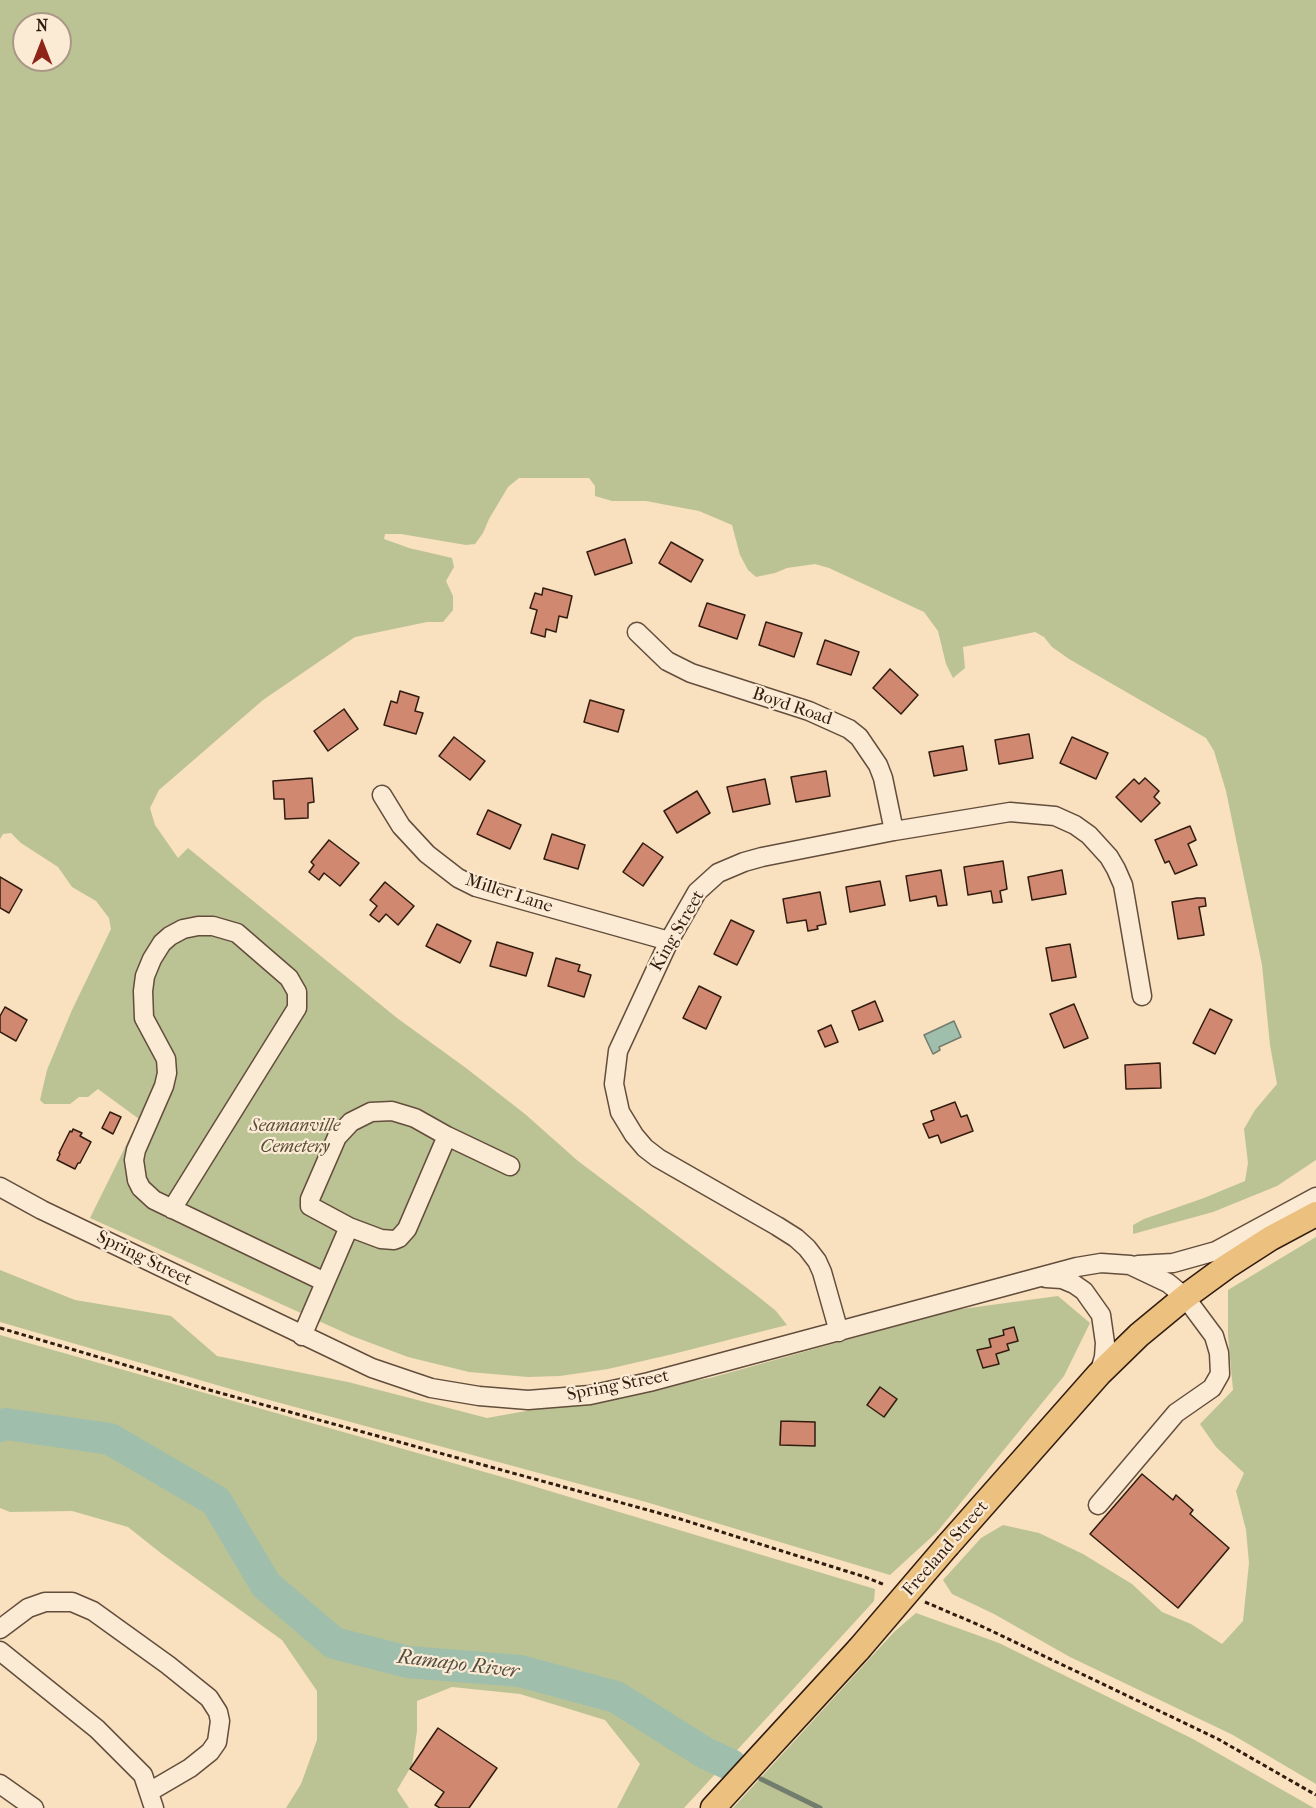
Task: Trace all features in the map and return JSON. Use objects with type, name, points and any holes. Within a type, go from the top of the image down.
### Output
[{"type":"main road","name":"Freeland Street","points":[[713,1808],[859,1649],[1099,1374],[1138,1335],[1185,1297],[1271,1238],[1316,1214]]},
{"type":"street","name":"Boyd Road","points":[[637,632],[667,661],[685,670],[838,722],[859,737],[878,765],[883,778],[894,831]]},
{"type":"street","name":"Miller Lane","points":[[382,795],[401,826],[427,854],[458,878],[476,887],[669,941]]},
{"type":"street","name":"King Street","points":[[839,1332],[822,1272],[807,1248],[777,1226],[658,1158],[634,1135],[620,1112],[614,1084],[618,1052],[669,941],[697,892],[718,873],[762,857],[894,831],[1010,812],[1054,816],[1075,825],[1105,851],[1123,885],[1142,996]]},
{"type":"street","points":[[172,1209],[297,1008],[297,992],[289,978],[245,939],[225,928],[198,926],[183,929],[170,936],[162,943],[152,959],[145,976],[144,1018],[166,1059],[167,1073],[164,1086],[136,1150],[134,1171],[141,1188],[147,1195],[172,1209],[326,1282]]},
{"type":"street","points":[[447,1136],[403,1234],[394,1240],[381,1239],[349,1227],[312,1209],[309,1204],[337,1137],[343,1129],[359,1117],[371,1112],[392,1111],[415,1118],[510,1166]]},
{"type":"street","name":"Spring Street","points":[[0,1187],[42,1210],[372,1368],[431,1388],[479,1396],[528,1400],[590,1395],[649,1382],[1035,1277],[1101,1263],[1130,1264],[1168,1283],[1185,1297],[1214,1336],[1220,1363],[1218,1380],[1203,1396],[1176,1413],[1098,1505]]},
{"type":"street","points":[[1130,1264],[1187,1261],[1216,1251],[1316,1197]]},
{"type":"street","points":[[302,1336],[349,1227]]},
{"type":"street","points":[[1035,1277],[1062,1279],[1074,1284],[1084,1291],[1094,1303],[1101,1315],[1104,1328],[1104,1357],[1099,1374]]},
{"type":"street","points":[[0,1629],[28,1608],[45,1602],[72,1602],[93,1611],[209,1698],[218,1712],[220,1721],[217,1742],[210,1752],[151,1800],[143,1775],[97,1729],[0,1651]]},
{"type":"street","points":[[0,1784],[34,1808]]},
{"type":"path","points":[[0,1328],[202,1387],[677,1518],[865,1577],[886,1586]]},
{"type":"path","points":[[917,1599],[979,1625],[1218,1739],[1316,1795]]},
{"type":"green space","name":"Seamanville Cemetery","points":[[0,0],[1316,0],[1316,1160],[1277,1186],[1213,1212],[1133,1234],[1133,1225],[1144,1219],[1245,1181],[1248,1163],[1244,1129],[1255,1110],[1277,1084],[1270,1045],[1262,965],[1226,791],[1214,751],[1206,738],[1069,659],[1035,632],[963,647],[965,668],[953,678],[946,664],[938,631],[924,612],[829,568],[815,564],[787,568],[756,577],[748,570],[740,555],[732,525],[699,511],[646,501],[612,501],[595,496],[595,486],[589,478],[519,478],[508,487],[475,544],[466,545],[401,534],[385,534],[384,539],[409,548],[452,558],[454,567],[446,581],[453,596],[453,610],[443,622],[427,622],[355,637],[263,700],[159,790],[150,808],[155,825],[178,858],[188,848],[397,1018],[525,1114],[578,1161],[755,1294],[776,1311],[787,1325],[608,1369],[560,1376],[528,1377],[469,1372],[408,1357],[352,1336],[90,1218],[139,1119],[98,1089],[88,1097],[79,1097],[70,1104],[44,1104],[40,1100],[47,1070],[72,1010],[111,929],[109,918],[96,901],[72,887],[58,867],[21,843],[11,833],[3,834],[0,839]]},
{"type":"green space","points":[[1316,1237],[1316,1784],[1233,1735],[1070,1657],[994,1614],[952,1594],[943,1580],[981,1538],[1003,1525],[1039,1533],[1083,1554],[1132,1584],[1162,1612],[1191,1624],[1222,1644],[1243,1621],[1249,1563],[1246,1530],[1236,1491],[1244,1473],[1216,1447],[1200,1424],[1233,1390],[1228,1336],[1228,1290]]},
{"type":"green space","points":[[0,1270],[75,1300],[171,1316],[217,1356],[348,1382],[487,1418],[710,1378],[954,1310],[1058,1296],[1090,1323],[1064,1376],[937,1532],[890,1575],[646,1502],[258,1397],[0,1322]]},
{"type":"green space","points":[[0,1335],[513,1480],[875,1589],[874,1601],[684,1808],[617,1808],[640,1764],[605,1720],[520,1694],[452,1687],[417,1701],[417,1731],[412,1765],[397,1790],[409,1808],[286,1808],[301,1784],[317,1740],[317,1691],[282,1640],[128,1527],[72,1511],[10,1512],[0,1508]]},
{"type":"green space","points":[[916,1613],[999,1643],[1193,1739],[1314,1808],[733,1808],[894,1632]]},
{"type":"shaded area","points":[[954,1021],[961,1037],[939,1047],[940,1050],[933,1054],[924,1035]]},
{"type":"building","points":[[625,539],[632,563],[595,575],[587,552]]},
{"type":"building","points":[[671,542],[703,560],[691,582],[659,563]]},
{"type":"building","points":[[543,588],[572,596],[567,618],[559,616],[556,632],[546,629],[545,637],[531,633],[537,610],[530,608],[535,593],[542,595]]},
{"type":"building","points":[[707,603],[745,615],[737,639],[699,626]]},
{"type":"building","points":[[766,622],[802,633],[794,657],[759,645]]},
{"type":"building","points":[[825,640],[859,652],[851,675],[817,664]]},
{"type":"building","points":[[890,669],[918,695],[901,714],[873,688]]},
{"type":"building","points":[[400,691],[419,697],[415,711],[423,713],[416,734],[384,725],[391,701],[397,703]]},
{"type":"building","points":[[590,700],[624,710],[618,732],[584,722]]},
{"type":"building","points":[[344,709],[358,729],[328,751],[314,731]]},
{"type":"building","points":[[1029,734],[1033,758],[999,764],[995,740]]},
{"type":"building","points":[[454,737],[485,761],[470,780],[439,756]]},
{"type":"building","points":[[1072,737],[1108,753],[1096,779],[1060,763]]},
{"type":"building","points":[[963,746],[967,770],[934,776],[929,752]]},
{"type":"building","points":[[826,771],[830,796],[796,802],[791,777]]},
{"type":"building","points":[[312,778],[314,802],[308,803],[308,818],[285,819],[284,799],[274,799],[273,781]]},
{"type":"building","points":[[1145,778],[1159,791],[1154,797],[1160,803],[1141,822],[1116,797],[1134,779],[1139,784]]},
{"type":"building","points":[[765,779],[770,804],[733,812],[727,787]]},
{"type":"building","points":[[697,791],[710,813],[677,833],[664,811]]},
{"type":"building","points":[[488,810],[521,825],[510,849],[477,834]]},
{"type":"building","points":[[1190,826],[1196,840],[1188,844],[1197,865],[1175,874],[1169,861],[1165,863],[1155,840]]},
{"type":"building","points":[[552,834],[585,845],[578,869],[544,859]]},
{"type":"building","points":[[329,840],[359,863],[340,886],[324,873],[319,880],[309,872],[314,865],[311,862]]},
{"type":"building","points":[[643,843],[663,857],[643,886],[623,872]]},
{"type":"building","points":[[1003,861],[1007,889],[1000,891],[1002,902],[993,903],[991,891],[968,895],[964,867]]},
{"type":"building","points":[[941,870],[947,905],[938,906],[936,896],[910,901],[906,876]]},
{"type":"building","points":[[1062,870],[1066,894],[1032,900],[1028,877]]},
{"type":"building","points":[[0,877],[22,890],[9,913],[0,908]]},
{"type":"building","points":[[880,881],[885,905],[850,912],[846,887]]},
{"type":"building","points":[[385,882],[414,906],[398,925],[386,914],[379,922],[370,915],[377,906],[370,900]]},
{"type":"building","points":[[820,892],[826,924],[808,931],[806,920],[787,923],[783,899]]},
{"type":"building","points":[[1205,898],[1206,906],[1199,907],[1204,935],[1178,939],[1172,902]]},
{"type":"building","points":[[731,920],[754,931],[737,965],[714,954]]},
{"type":"building","points":[[437,924],[471,941],[460,963],[426,946]]},
{"type":"building","points":[[497,942],[533,953],[526,976],[490,966]]},
{"type":"building","points":[[1070,944],[1076,977],[1052,981],[1046,948]]},
{"type":"building","points":[[556,958],[580,965],[578,971],[591,975],[584,997],[548,986]]},
{"type":"building","points":[[699,986],[721,997],[706,1029],[683,1018]]},
{"type":"building","points":[[875,1001],[883,1021],[859,1030],[852,1011]]},
{"type":"building","points":[[1074,1004],[1088,1038],[1064,1048],[1050,1014]]},
{"type":"building","points":[[5,1007],[27,1020],[16,1041],[0,1032],[0,1016]]},
{"type":"building","points":[[1210,1009],[1232,1020],[1215,1054],[1193,1043]]},
{"type":"building","points":[[831,1025],[838,1042],[825,1047],[818,1031]]},
{"type":"building","points":[[1160,1063],[1161,1088],[1126,1089],[1125,1065]]},
{"type":"building","points":[[955,1102],[961,1117],[967,1115],[973,1131],[941,1143],[938,1135],[929,1138],[923,1124],[934,1120],[931,1111]]},
{"type":"building","points":[[110,1112],[121,1117],[113,1134],[102,1128]]},
{"type":"building","points":[[73,1129],[82,1133],[80,1136],[91,1142],[75,1169],[57,1160]]},
{"type":"building","points":[[1014,1327],[1018,1341],[1007,1344],[1009,1350],[996,1354],[999,1364],[983,1368],[977,1350],[991,1347],[989,1339],[1004,1335],[1003,1330]]},
{"type":"building","points":[[880,1387],[897,1399],[884,1417],[867,1405]]},
{"type":"building","points":[[781,1421],[815,1422],[815,1446],[780,1445]]},
{"type":"building","points":[[1142,1474],[1173,1500],[1176,1495],[1193,1510],[1190,1514],[1229,1548],[1178,1608],[1090,1534]]},
{"type":"building","points":[[438,1728],[497,1768],[469,1808],[440,1808],[435,1805],[444,1792],[410,1769]]},
{"type":"waterway","name":"Ramapo River","points":[[0,1426],[6,1424],[110,1439],[216,1501],[266,1585],[334,1643],[408,1662],[520,1671],[616,1697],[705,1753],[731,1765]]},
{"type":"waterway","name":"Ramapo River","points":[[761,1779],[820,1808]]}]
